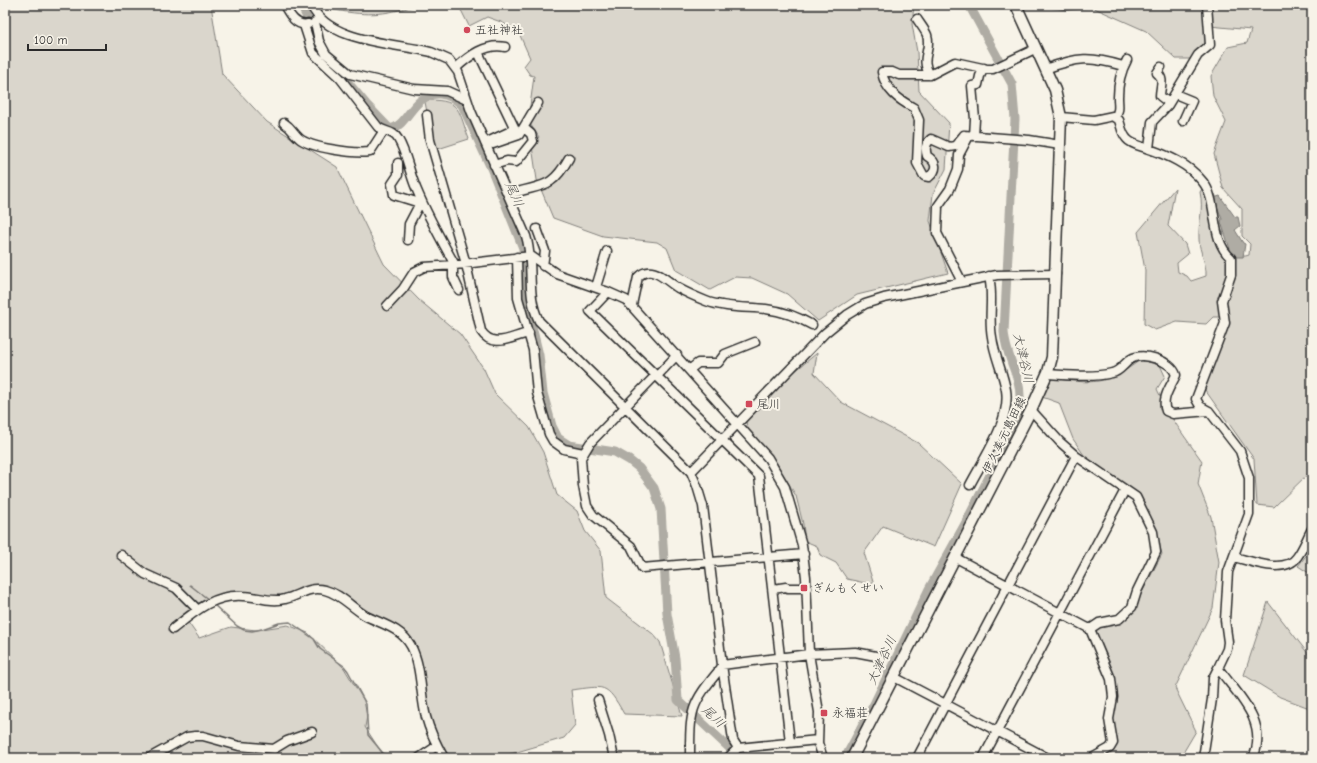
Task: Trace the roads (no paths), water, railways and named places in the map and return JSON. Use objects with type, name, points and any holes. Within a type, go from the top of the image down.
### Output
[{"type":"main road","name":"伊久美元島田線","points":[[852,758],[1031,410],[1047,374],[1052,356],[1061,117],[1055,90],[1016,5]]},
{"type":"street","points":[[284,5],[292,18],[300,24],[311,22],[352,36],[419,49],[441,56],[456,68],[466,100],[526,236],[524,257],[517,292],[533,350],[537,393],[550,438],[564,449],[584,452]]},
{"type":"street","points":[[311,5],[313,53],[340,78],[384,132],[390,133],[398,138],[421,204],[454,266],[454,276],[459,290]]},
{"type":"street","points":[[1149,149],[1152,122],[1169,103],[1198,55],[1210,46],[1207,5]]},
{"type":"street","points":[[917,19],[927,35],[928,42],[924,64],[930,75]]},
{"type":"street","points":[[311,22],[326,54],[350,74],[414,89],[447,91],[466,100]]},
{"type":"street","points":[[456,68],[478,52],[493,46],[505,47]]},
{"type":"street","points":[[1035,49],[999,67],[984,68],[955,62],[930,75],[899,75],[892,72],[882,72],[890,91],[901,102],[914,108],[919,120],[917,163],[924,176],[929,177],[934,173],[936,165],[934,160],[927,156],[925,149],[931,139],[949,147],[955,146],[967,135],[1060,145]]},
{"type":"street","points":[[478,52],[515,129],[486,145]]},
{"type":"street","points":[[1045,69],[1070,60],[1083,59],[1125,63],[1118,96],[1119,110],[1115,118]]},
{"type":"street","points":[[1161,67],[1157,73],[1161,76],[1162,80],[1160,96],[1169,103]]},
{"type":"street","points":[[962,282],[937,233],[938,206],[950,189],[958,169],[959,155],[975,119],[972,86],[978,85],[984,68]]},
{"type":"street","points":[[1175,94],[1192,102],[1183,121]]},
{"type":"street","points":[[486,145],[519,135],[538,103]]},
{"type":"street","points":[[428,115],[430,140],[466,264],[483,334],[489,339],[500,341],[529,333]]},
{"type":"street","points":[[1061,117],[1094,120],[1113,116],[1119,120],[1124,136],[1128,141],[1175,159],[1187,167],[1204,182],[1210,199],[1220,242],[1225,252],[1231,258],[1231,275],[1222,301],[1225,323],[1196,399],[1200,406],[1209,411],[1240,451],[1249,478],[1249,514],[1228,572],[1226,582],[1225,620],[1228,642],[1227,649],[1212,684],[1212,699],[1202,758]]},
{"type":"street","points":[[284,123],[293,129],[301,140],[333,150],[356,153],[370,152],[384,132]]},
{"type":"street","points":[[494,165],[507,161],[516,162],[533,141],[531,134],[524,128]]},
{"type":"street","points":[[508,195],[552,182],[560,174],[569,158]]},
{"type":"street","points":[[398,163],[398,176],[392,184],[394,195],[421,204]]},
{"type":"street","points":[[408,240],[409,224],[421,204]]},
{"type":"street","points":[[537,229],[545,251],[543,266]]},
{"type":"street","points":[[596,287],[607,251]]},
{"type":"street","points":[[524,257],[530,293],[539,321],[691,472],[701,497],[733,740],[733,753],[790,742],[818,740]]},
{"type":"street","points":[[387,306],[403,289],[414,272],[424,267],[454,266],[524,257],[557,274],[618,296],[632,305],[736,424],[768,458],[781,478],[800,533],[804,554],[810,654],[819,712],[818,740],[819,749],[823,758]]},
{"type":"street","points":[[632,305],[638,277],[641,274],[652,272],[660,275],[676,287],[707,301],[727,306],[782,312],[800,318],[812,325]]},
{"type":"street","points":[[691,472],[825,333],[847,315],[865,304],[884,298],[993,276],[1016,274],[1056,274]]},
{"type":"street","points":[[970,485],[1002,421],[1006,407],[1006,388],[991,336],[993,276]]},
{"type":"street","points":[[608,292],[590,311],[759,476],[770,557],[790,742]]},
{"type":"street","points":[[689,370],[698,363],[718,363],[724,354],[755,342]]},
{"type":"street","points":[[677,356],[656,375],[590,443],[584,452],[581,458],[583,486],[590,511],[631,546],[642,568],[804,554]]},
{"type":"street","points":[[1047,374],[1108,374],[1114,373],[1132,358],[1139,356],[1156,358],[1171,366],[1176,375],[1165,399],[1166,411],[1173,414],[1209,411]]},
{"type":"street","points":[[1031,410],[1060,442],[1076,456],[1136,498],[1153,532],[1156,552],[1138,590],[1132,607],[1126,614],[1113,620],[1099,623],[1090,629]]},
{"type":"street","points":[[917,758],[1076,456]]},
{"type":"street","points":[[982,758],[1125,490]]},
{"type":"street","points":[[1234,557],[1272,566],[1289,564],[1297,559],[1312,529]]},
{"type":"street","points":[[121,555],[145,574],[176,588],[196,609]]},
{"type":"street","points":[[956,558],[1090,629],[1108,670],[1113,697],[1110,719],[1113,743],[1110,748],[1092,758]]},
{"type":"street","points":[[773,588],[807,588]]},
{"type":"street","points":[[173,629],[196,609],[206,604],[233,596],[272,600],[285,599],[300,592],[324,590],[341,598],[365,615],[398,631],[410,645],[417,665],[429,728],[444,758]]},
{"type":"street","points":[[722,665],[810,654],[855,652],[881,657]]},
{"type":"street","points":[[690,758],[690,720],[694,707],[701,692],[722,665]]},
{"type":"street","points":[[1218,668],[1251,710],[1255,720],[1257,730],[1253,758]]},
{"type":"street","points":[[894,677],[1048,758]]},
{"type":"street","points":[[598,700],[606,723],[614,758]]},
{"type":"street","points":[[149,758],[187,737],[203,736],[240,746],[274,749],[287,741],[309,735],[312,732]]},
{"type":"street","points":[[419,758],[437,746]]},
{"type":"waterway","name":"尾川","points":[[301,5],[311,26],[317,51],[339,72],[366,104],[390,129],[401,123],[417,104],[431,95],[446,95],[455,99],[462,105],[491,168],[523,248],[523,290],[539,355],[543,393],[552,426],[558,438],[569,445],[615,452],[629,460],[639,468],[654,488],[661,509],[667,614],[675,658],[678,700],[740,758]]},
{"type":"waterway","name":"大津谷川","points":[[845,758],[875,702],[929,589],[965,524],[1017,422],[1019,412],[1019,386],[1008,351],[1004,332],[1015,119],[1012,84],[969,5]]},
{"type":"waterway","points":[[190,585],[209,600]]},
{"type":"waterway","points":[[213,604],[237,626],[244,630],[252,631],[279,623],[290,622],[314,639],[320,649],[344,666],[348,671],[366,704],[368,735],[387,758]]},
{"type":"waterway","points":[[1222,669],[1228,657]]},
{"type":"place","name":"五社神社","points":[[467,30]]},
{"type":"place","name":"尾川","points":[[749,404]]},
{"type":"place","name":"ぎんもくせい","points":[[804,588]]},
{"type":"place","name":"永福荘","points":[[824,713]]}]
